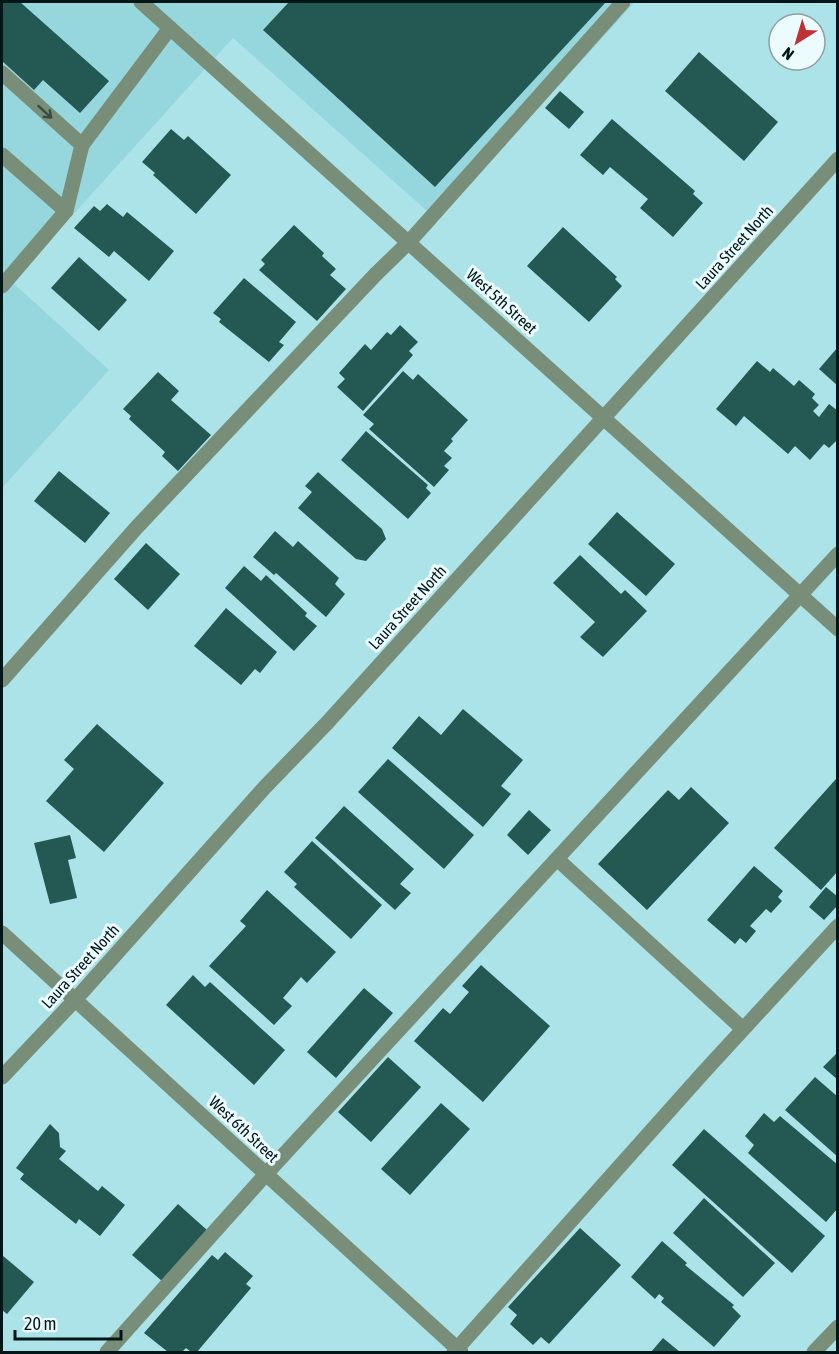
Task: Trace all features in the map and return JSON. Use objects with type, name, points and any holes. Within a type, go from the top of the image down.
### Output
[{"type":"street","name":"West 5th Street","points":[[141,2],[837,629]]},
{"type":"street","points":[[2,680],[137,527],[375,274],[410,242],[623,2]]},
{"type":"street","points":[[2,286],[66,211],[82,145],[170,28]]},
{"type":"street","points":[[2,73],[82,145]]},
{"type":"street","points":[[2,155],[66,211]]},
{"type":"street","name":"Laura Street North","points":[[2,1077],[75,1000],[265,787],[327,723],[837,159]]},
{"type":"street","points":[[107,1353],[266,1174],[837,554]]},
{"type":"street","points":[[557,859],[743,1029]]},
{"type":"street","points":[[458,1351],[837,926]]},
{"type":"street","name":"West 6th Street","points":[[2,933],[458,1351]]},
{"type":"street","points":[[814,1353],[837,1327]]},
{"type":"shaded area","points":[[2,2],[635,2],[437,220],[233,38],[12,282],[109,370],[2,488]]},
{"type":"building","points":[[3,2],[20,2],[109,81],[80,113],[43,80],[34,90],[2,61]]},
{"type":"building","points":[[289,2],[606,2],[435,187],[263,30]]},
{"type":"building","points":[[699,52],[778,122],[744,161],[665,91]]},
{"type":"building","points":[[560,91],[584,112],[569,129],[545,108]]},
{"type":"building","points":[[612,119],[695,191],[693,194],[703,203],[673,237],[640,208],[648,199],[610,167],[603,175],[580,155]]},
{"type":"building","points":[[171,129],[184,140],[188,136],[231,175],[196,214],[142,162]]},
{"type":"building","points":[[107,204],[123,217],[127,212],[174,251],[149,281],[114,251],[109,257],[74,228],[94,206],[100,211]]},
{"type":"building","points":[[294,225],[324,253],[322,256],[336,269],[330,275],[346,289],[317,321],[259,270],[265,264],[261,260]]},
{"type":"building","points":[[563,227],[617,277],[615,279],[622,286],[589,322],[527,266]]},
{"type":"building","points":[[79,257],[127,300],[99,331],[51,288]]},
{"type":"building","points":[[244,278],[296,322],[279,342],[284,345],[269,362],[219,322],[221,319],[213,313]]},
{"type":"building","points":[[400,325],[418,342],[409,351],[413,355],[363,411],[337,387],[345,379],[339,373],[365,344],[371,350],[387,332],[391,335]]},
{"type":"building","points":[[838,347],[838,386],[819,369]]},
{"type":"building","points":[[757,361],[770,372],[773,368],[794,386],[799,380],[815,394],[812,398],[819,405],[813,411],[819,417],[829,404],[838,411],[838,439],[829,448],[824,444],[810,460],[795,446],[788,454],[744,416],[736,426],[716,409]]},
{"type":"building","points":[[403,371],[413,380],[418,374],[468,420],[451,439],[453,441],[444,451],[452,458],[444,466],[449,470],[434,487],[369,429],[374,424],[363,415]]},
{"type":"building","points":[[158,372],[179,391],[171,400],[211,435],[178,471],[162,456],[165,452],[129,419],[131,416],[123,409]]},
{"type":"building","points":[[366,431],[428,485],[426,488],[431,493],[408,519],[341,460]]},
{"type":"building","points":[[59,471],[110,513],[85,543],[34,501]]},
{"type":"building","points":[[318,472],[382,529],[386,539],[366,561],[356,559],[298,508],[312,492],[305,486]]},
{"type":"building","points":[[617,512],[675,564],[646,596],[588,544]]},
{"type":"building","points":[[275,531],[293,547],[298,541],[339,578],[335,584],[345,594],[326,617],[276,573],[274,575],[253,557]]},
{"type":"building","points":[[146,543],[180,574],[148,610],[114,579]]},
{"type":"building","points":[[580,555],[621,594],[625,590],[647,611],[603,657],[580,637],[595,622],[553,583]]},
{"type":"building","points":[[244,566],[261,581],[266,575],[307,613],[305,616],[317,626],[294,651],[225,588]]},
{"type":"building","points":[[226,608],[277,652],[260,673],[255,669],[241,685],[194,646]]},
{"type":"building","points":[[463,709],[523,760],[501,786],[511,794],[483,827],[392,748],[419,716],[441,735]]},
{"type":"building","points":[[97,724],[164,783],[104,852],[46,801],[74,769],[64,760]]},
{"type":"building","points":[[388,759],[474,835],[444,869],[358,792]]},
{"type":"building","points":[[836,779],[838,780],[838,871],[821,890],[774,848]]},
{"type":"building","points":[[691,787],[729,823],[647,910],[598,864],[668,790],[679,800]]},
{"type":"building","points":[[344,806],[414,869],[400,884],[411,893],[395,910],[315,838]]},
{"type":"building","points":[[529,810],[551,830],[528,855],[507,835]]},
{"type":"building","points":[[70,835],[76,858],[68,860],[77,898],[50,904],[34,843]]},
{"type":"building","points":[[312,841],[382,905],[351,939],[294,887],[297,884],[284,872]]},
{"type":"building","points":[[754,866],[783,891],[778,897],[782,901],[771,913],[766,909],[750,926],[756,931],[746,943],[740,938],[735,944],[707,920]]},
{"type":"building","points":[[826,887],[838,897],[838,905],[824,920],[809,907]]},
{"type":"building","points":[[267,890],[336,952],[307,983],[301,977],[283,998],[292,1006],[274,1025],[209,966],[246,926],[240,921]]},
{"type":"building","points":[[481,965],[550,1026],[483,1102],[414,1041],[443,1008],[450,1014],[469,992],[462,986]]},
{"type":"building","points":[[193,975],[205,987],[210,982],[285,1050],[254,1085],[166,1005]]},
{"type":"building","points":[[364,988],[393,1013],[336,1078],[307,1052]]},
{"type":"building","points":[[838,1052],[838,1080],[823,1067]]},
{"type":"building","points":[[388,1057],[421,1087],[371,1142],[338,1112]]},
{"type":"building","points":[[815,1077],[838,1097],[838,1157],[785,1110]]},
{"type":"building","points":[[441,1103],[470,1129],[410,1195],[381,1169]]},
{"type":"building","points":[[764,1113],[774,1122],[780,1116],[838,1165],[838,1208],[826,1222],[748,1153],[754,1145],[745,1136]]},
{"type":"building","points":[[50,1124],[59,1133],[60,1147],[66,1151],[59,1159],[98,1191],[102,1186],[125,1205],[100,1236],[79,1219],[76,1224],[20,1179],[24,1174],[16,1168]]},
{"type":"building","points":[[704,1129],[825,1236],[792,1273],[672,1165]]},
{"type":"building","points":[[704,1198],[775,1263],[743,1297],[673,1233]]},
{"type":"building","points":[[178,1204],[207,1230],[162,1281],[132,1255]]},
{"type":"building","points":[[580,1228],[621,1265],[549,1344],[541,1337],[533,1345],[510,1324],[517,1315],[508,1307]]},
{"type":"building","points":[[662,1241],[687,1263],[685,1265],[734,1305],[732,1307],[741,1316],[714,1347],[661,1302],[664,1298],[659,1294],[655,1299],[631,1277]]},
{"type":"building","points":[[225,1252],[253,1276],[246,1284],[251,1288],[197,1352],[191,1352],[186,1348],[182,1352],[168,1352],[144,1333],[212,1255],[218,1260]]},
{"type":"building","points":[[2,1255],[34,1282],[7,1314],[2,1310]]},
{"type":"building","points":[[663,1338],[680,1352],[651,1352]]}]
